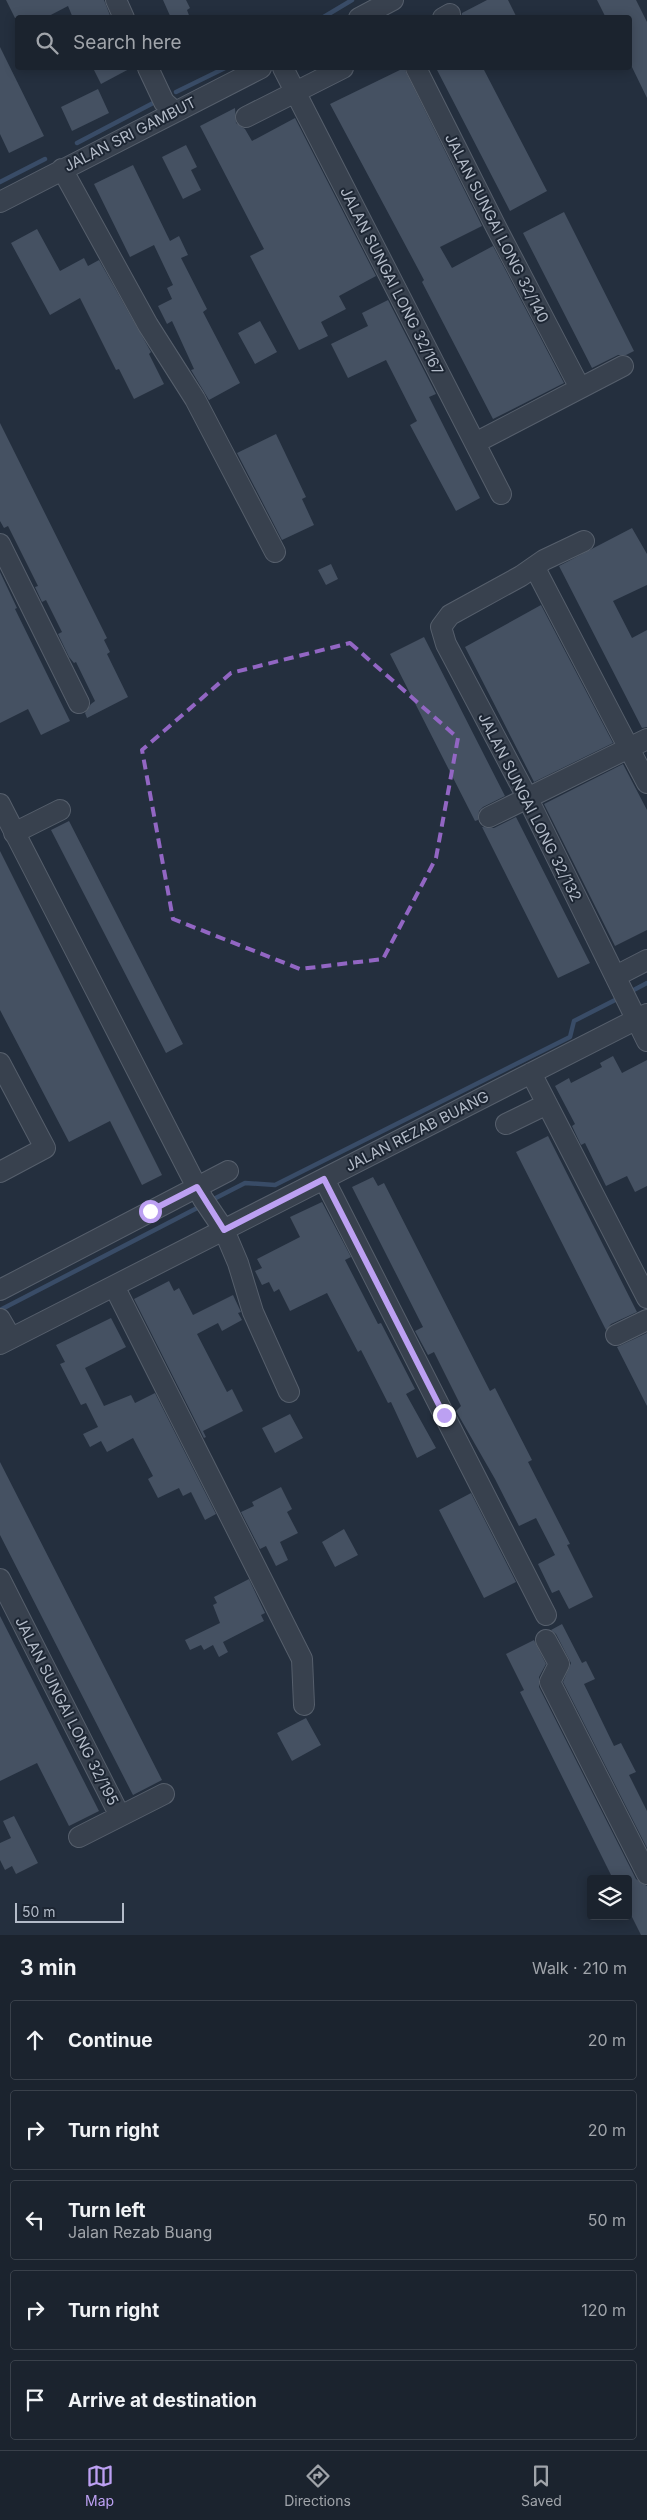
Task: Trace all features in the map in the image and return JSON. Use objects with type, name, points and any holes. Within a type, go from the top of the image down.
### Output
[{"type":"street","points":[[116,0],[123,15]]},
{"type":"street","points":[[366,15],[387,6]]},
{"type":"street","points":[[149,70],[164,102],[174,111]]},
{"type":"street","name":"JALAN SRI GAMBUT","points":[[0,202],[256,70]]},
{"type":"street","name":"JALAN SUNGAI LONG 32/167","points":[[284,70],[501,494]]},
{"type":"street","points":[[246,117],[339,70]]},
{"type":"street","name":"JALAN SUNGAI LONG 32/140","points":[[417,70],[580,388]]},
{"type":"street","points":[[62,170],[148,325],[196,399],[275,552]]},
{"type":"street","points":[[475,443],[623,366]]},
{"type":"street","points":[[584,541],[544,560],[535,568],[647,783]]},
{"type":"street","points":[[0,544],[79,703]]},
{"type":"street","name":"JALAN SUNGAI LONG 32/132","points":[[535,568],[450,615],[441,627],[446,644],[527,797],[622,987],[641,1017],[647,1041]]},
{"type":"street","points":[[489,817],[647,739]]},
{"type":"street","points":[[0,804],[204,1200],[224,1230],[238,1263],[253,1312],[290,1392]]},
{"type":"street","points":[[14,832],[60,810]]},
{"type":"street","points":[[622,987],[647,960]]},
{"type":"street","name":"JALAN REZAB BUANG","points":[[6,1341],[641,1017]]},
{"type":"street","points":[[0,1063],[45,1148],[0,1172]]},
{"type":"street","points":[[532,1073],[647,1298]]},
{"type":"street","points":[[506,1124],[547,1104]]},
{"type":"street","points":[[0,1290],[204,1200],[228,1171]]},
{"type":"street","points":[[324,1179],[546,1615]]},
{"type":"street","points":[[114,1286],[302,1659],[304,1705]]},
{"type":"street","points":[[0,1319],[6,1341]]},
{"type":"street","points":[[616,1335],[647,1320]]},
{"type":"street","name":"JALAN SUNGAI LONG 32/195","points":[[0,1579],[120,1816]]},
{"type":"street","points":[[546,1640],[559,1664],[550,1682],[647,1874]]},
{"type":"street","points":[[79,1837],[164,1794]]},
{"type":"highlighted area","points":[[350,643],[458,738],[436,858],[383,959],[300,969],[173,919],[142,750],[231,673]]},
{"type":"building","points":[[6,0],[104,0],[110,15],[72,15],[68,6],[51,15],[15,15],[15,18]]},
{"type":"building","points":[[163,0],[186,0],[190,8],[187,10],[189,15],[170,15]]},
{"type":"building","points":[[487,0],[508,0],[516,15],[462,15],[462,13]]},
{"type":"building","points":[[597,0],[636,0],[647,22],[647,98],[632,67],[632,15],[604,15]]},
{"type":"building","points":[[0,47],[44,136],[9,153],[0,134]]},
{"type":"building","points":[[94,70],[127,70],[101,84]]},
{"type":"building","points":[[400,70],[405,70],[482,226],[440,247],[452,268],[493,246],[564,383],[493,419],[422,282],[424,280],[330,104]]},
{"type":"building","points":[[437,70],[484,70],[547,191],[510,211]]},
{"type":"building","points":[[98,89],[109,113],[72,131],[61,107]]},
{"type":"building","points":[[235,108],[236,123],[245,129],[252,141],[295,118],[376,276],[339,296],[346,309],[321,322],[328,336],[299,350],[250,256],[264,249],[200,126]]},
{"type":"building","points":[[186,145],[197,167],[191,170],[201,190],[183,199],[162,157]]},
{"type":"building","points":[[133,165],[170,241],[179,236],[188,255],[181,258],[207,309],[203,312],[240,383],[209,400],[191,370],[194,369],[172,321],[167,324],[158,306],[172,299],[167,288],[173,285],[154,245],[130,257],[94,184]]},
{"type":"building","points":[[564,212],[634,351],[626,355],[618,355],[592,368],[523,233]]},
{"type":"building","points":[[37,229],[60,271],[84,258],[88,266],[99,260],[151,352],[149,354],[164,384],[134,399],[119,369],[116,370],[80,298],[50,315],[11,243]]},
{"type":"building","points":[[388,300],[436,394],[429,397],[480,498],[456,511],[410,425],[417,421],[386,360],[348,378],[331,344],[368,326],[362,313]]},
{"type":"building","points":[[260,321],[277,352],[255,364],[238,333]]},
{"type":"building","points":[[0,423],[107,638],[104,640],[110,652],[107,654],[128,697],[87,718],[85,713],[95,701],[76,662],[74,663],[69,657],[58,634],[62,632],[46,600],[42,602],[35,587],[38,586],[8,526],[4,528],[0,521]]},
{"type":"building","points":[[276,434],[306,497],[302,499],[314,525],[282,540],[237,453]]},
{"type":"building","points":[[632,528],[647,554],[647,585],[613,601],[632,638],[647,630],[647,727],[642,728],[559,566]]},
{"type":"building","points":[[331,564],[338,579],[326,585],[318,570]]},
{"type":"building","points":[[0,572],[17,608],[15,609],[70,721],[41,735],[28,709],[0,723]]},
{"type":"building","points":[[541,605],[613,743],[534,782],[465,647]]},
{"type":"building","points":[[424,637],[505,796],[483,807],[479,811],[478,820],[475,821],[390,654]]},
{"type":"building","points":[[623,764],[647,810],[647,930],[615,946],[544,804]]},
{"type":"building","points":[[516,817],[590,963],[558,978],[482,827],[494,828]]},
{"type":"building","points":[[69,821],[183,1044],[166,1053],[51,830]]},
{"type":"building","points":[[0,851],[162,1175],[142,1185],[110,1121],[69,1142],[0,1010]]},
{"type":"building","points":[[613,1056],[622,1073],[647,1060],[647,1186],[635,1192],[627,1176],[606,1186],[585,1143],[581,1145],[572,1126],[575,1124],[555,1086],[569,1078],[571,1083],[602,1067],[600,1063]]},
{"type":"building","points":[[548,1136],[637,1312],[611,1324],[606,1330],[516,1152]]},
{"type":"building","points":[[373,1177],[378,1186],[384,1183],[490,1391],[495,1388],[532,1460],[528,1462],[570,1544],[567,1545],[593,1597],[569,1609],[559,1590],[552,1593],[538,1564],[555,1555],[536,1518],[519,1526],[495,1479],[456,1411],[461,1406],[434,1352],[428,1355],[415,1331],[423,1327],[352,1187]]},
{"type":"building","points":[[322,1202],[351,1257],[345,1260],[378,1324],[381,1323],[415,1389],[406,1394],[436,1448],[417,1458],[391,1402],[388,1403],[361,1350],[358,1352],[327,1293],[290,1311],[279,1289],[274,1292],[269,1282],[262,1285],[255,1271],[262,1268],[257,1259],[300,1237],[290,1217]]},
{"type":"building","points":[[169,1281],[174,1291],[179,1288],[193,1315],[233,1295],[241,1312],[238,1313],[242,1320],[222,1331],[218,1323],[197,1334],[227,1392],[232,1389],[243,1411],[203,1431],[206,1437],[204,1438],[134,1299]]},
{"type":"building","points":[[111,1318],[126,1347],[85,1368],[104,1406],[131,1395],[135,1403],[155,1393],[216,1514],[205,1520],[191,1492],[183,1496],[179,1488],[158,1498],[148,1479],[153,1476],[133,1438],[107,1452],[101,1441],[90,1447],[83,1434],[98,1427],[86,1403],[81,1405],[60,1364],[65,1362],[56,1345]]},
{"type":"building","points":[[647,1333],[647,1406],[617,1347]]},
{"type":"building","points":[[290,1414],[303,1438],[275,1453],[262,1428]]},
{"type":"building","points":[[0,1462],[162,1780],[133,1795],[0,1535]]},
{"type":"building","points":[[281,1487],[292,1509],[287,1512],[298,1533],[280,1542],[288,1560],[276,1566],[266,1546],[260,1549],[241,1512],[254,1506],[252,1502]]},
{"type":"building","points":[[471,1493],[516,1582],[484,1598],[439,1510]]},
{"type":"building","points":[[344,1529],[358,1555],[335,1567],[322,1542]]},
{"type":"building","points":[[249,1579],[265,1613],[261,1615],[264,1621],[223,1642],[228,1652],[219,1657],[213,1645],[204,1650],[201,1645],[190,1650],[185,1640],[220,1623],[213,1605],[217,1603],[214,1597]]},
{"type":"building","points":[[0,1616],[99,1811],[69,1826],[37,1763],[0,1781]]},
{"type":"building","points":[[562,1624],[582,1663],[586,1661],[595,1679],[584,1684],[614,1746],[621,1743],[636,1772],[629,1775],[647,1811],[647,1848],[563,1682],[571,1663],[556,1634],[551,1630]]},
{"type":"building","points":[[534,1640],[546,1664],[539,1677],[539,1687],[636,1879],[647,1886],[647,1935],[641,1935],[632,1917],[632,1875],[611,1875],[520,1692],[524,1690],[506,1654]]},
{"type":"building","points":[[306,1718],[321,1745],[292,1761],[277,1733]]},
{"type":"building","points":[[14,1816],[38,1863],[16,1874],[12,1866],[5,1870],[0,1860],[0,1843],[11,1838],[3,1821]]},
{"type":"waterway","points":[[327,15],[352,0]]},
{"type":"waterway","points":[[176,92],[221,70]]},
{"type":"waterway","points":[[77,143],[157,101]]},
{"type":"waterway","points":[[0,182],[45,159]]},
{"type":"waterway","points":[[628,993],[647,983]]},
{"type":"waterway","points":[[210,1201],[245,1183],[275,1185],[570,1037],[574,1021],[619,998]]},
{"type":"waterway","points":[[0,1310],[201,1206]]},
{"type":"route","points":[[150,1211],[197,1187],[224,1230],[324,1179],[374,1274],[444,1415]]}]
